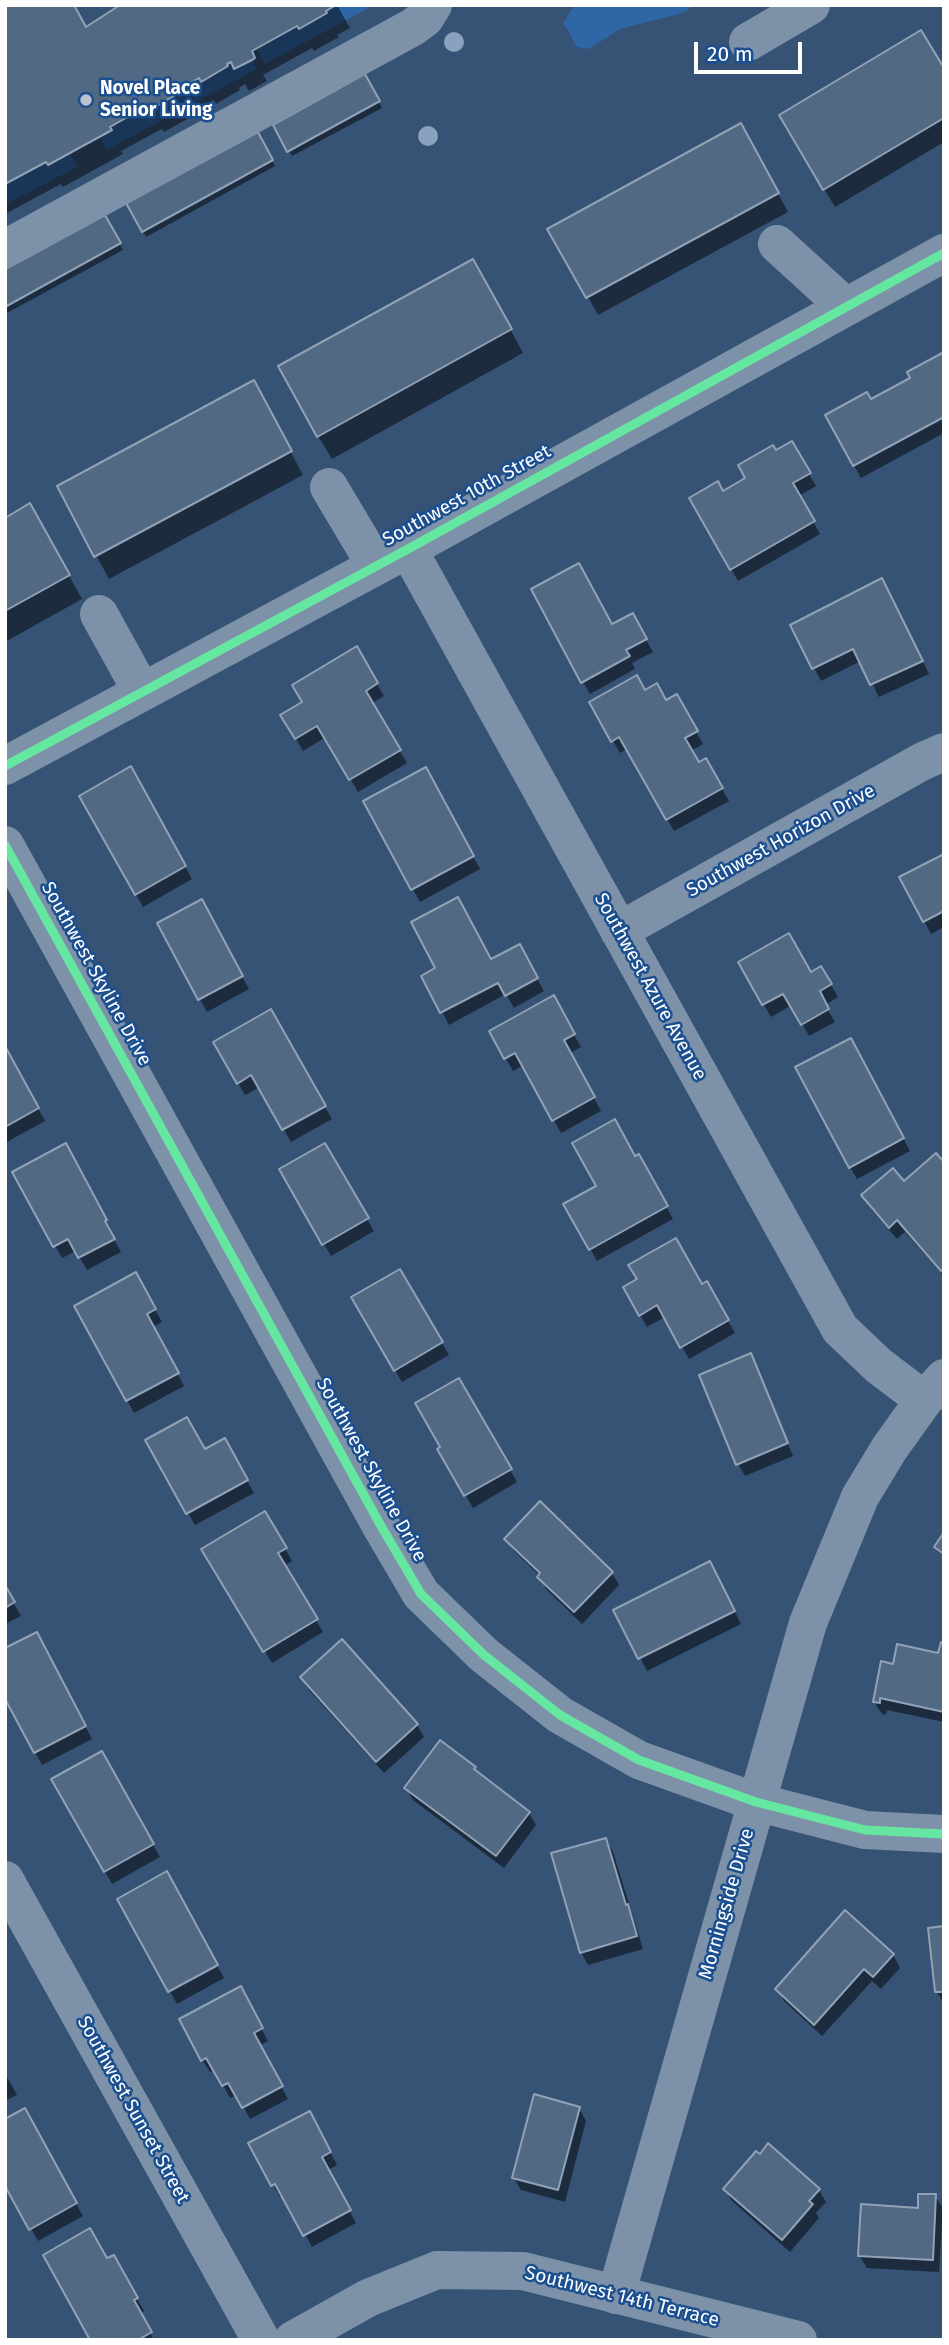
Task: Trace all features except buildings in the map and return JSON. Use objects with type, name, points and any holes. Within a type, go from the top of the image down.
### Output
[{"type":"street","points":[[5,249],[414,27],[425,18],[433,5]]},
{"type":"street","points":[[748,42],[811,5]]},
{"type":"street","points":[[778,244],[846,307]]},
{"type":"street","name":"Southwest 10th Street","points":[[5,766],[392,558],[944,253]]},
{"type":"street","name":"Southwest Azure Avenue","points":[[329,487],[392,558],[619,931],[840,1329],[879,1366],[934,1389]]},
{"type":"street","points":[[99,614],[142,692]]},
{"type":"street","name":"Southwest Horizon Drive","points":[[619,931],[923,761],[944,752]]},
{"type":"street","name":"Southwest Skyline Drive","points":[[5,845],[381,1527],[421,1594],[484,1655],[560,1716],[639,1760],[756,1802],[865,1830],[944,1834]]},
{"type":"street","name":"Morningside Drive","points":[[616,2295],[808,1622],[860,1497],[889,1449],[934,1389]]},
{"type":"street","name":"Southwest Sunset Street","points":[[5,1880],[261,2340]]},
{"type":"street","name":"Southwest 14th Terrace","points":[[293,2340],[368,2298],[437,2270],[523,2271],[798,2340]]},
{"type":"shaded area","points":[[336,5],[374,5],[265,64],[256,48],[327,13],[326,11]]},
{"type":"shaded area","points":[[574,5],[697,5],[679,14],[620,29],[589,49],[577,47],[563,24]]},
{"type":"shaded area","points":[[252,60],[257,69],[107,150],[100,137],[110,127],[147,106],[150,110],[177,95],[176,91],[199,78],[202,81],[228,67],[227,64],[231,62],[235,69]]},
{"type":"shaded area","points":[[70,153],[77,167],[5,205],[5,184],[46,162],[48,165]]},
{"type":"cycle path","points":[[5,766],[408,549],[944,253]]},
{"type":"cycle path","points":[[5,845],[421,1594],[484,1655],[560,1715],[639,1760],[756,1802],[865,1830],[944,1834]]},
{"type":"place","name":"Novel Place Senior Living","points":[[86,100]]}]
